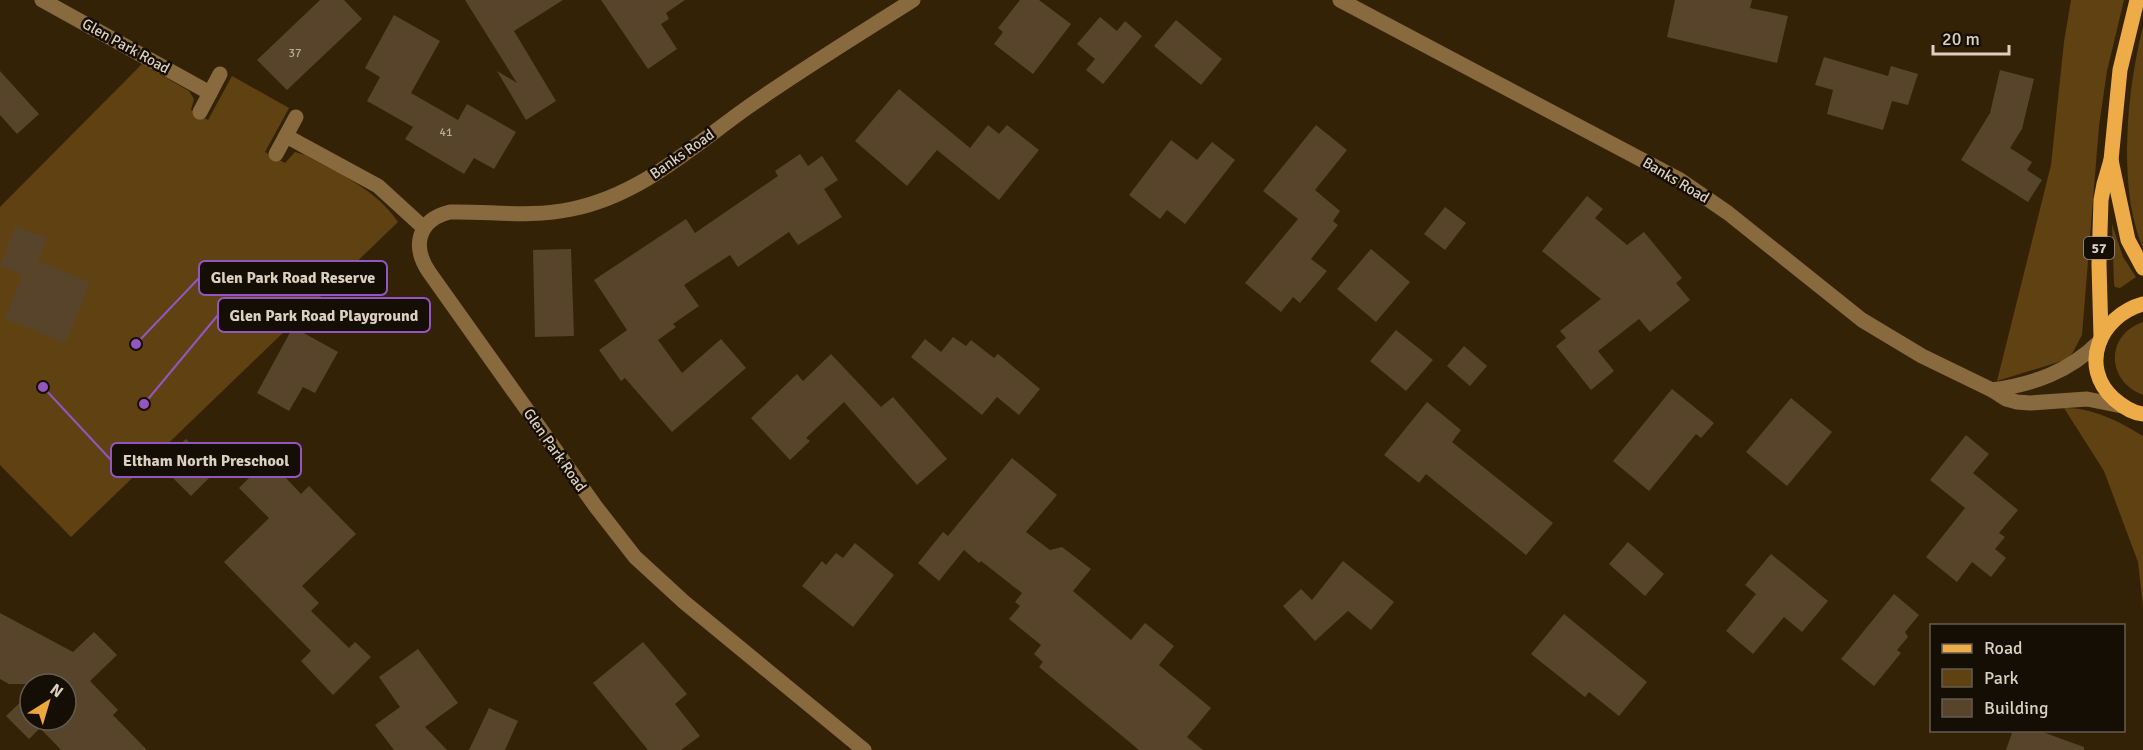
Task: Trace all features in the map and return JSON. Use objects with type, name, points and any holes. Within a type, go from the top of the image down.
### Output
[{"type":"main road","name":"57","points":[[2137,0],[2121,70],[2111,160],[2103,184],[2101,200],[2100,339],[2097,359],[2099,377],[2108,393],[2122,406],[2142,415]]},
{"type":"main road","name":"57","points":[[2111,160],[2128,240],[2143,268]]},
{"type":"main road","points":[[2100,339],[2108,324],[2119,314],[2131,307],[2143,304]]},
{"type":"street","name":"Glen Park Road","points":[[42,0],[210,93]]},
{"type":"street","name":"Banks Road","points":[[424,228],[434,218],[450,212],[513,215],[551,212],[593,203],[630,189],[666,167],[768,94],[913,0]]},
{"type":"street","name":"Banks Road","points":[[1340,0],[1673,176],[1728,213],[1862,320],[1922,356],[2006,399],[2017,402],[2030,404],[2087,399],[2122,406]]},
{"type":"street","points":[[200,112],[220,74]]},
{"type":"street","points":[[276,154],[296,117]]},
{"type":"street","points":[[286,136],[378,186],[424,228]]},
{"type":"street","name":"Glen Park Road","points":[[424,228],[419,241],[424,265],[623,543],[649,571],[678,596],[864,750]]},
{"type":"street","points":[[1992,390],[2026,384],[2062,370],[2078,360],[2100,339]]},
{"type":"green space","points":[[2071,0],[2124,0],[2107,71],[2099,126],[2082,335],[2072,354],[2065,360],[1997,381],[2051,165],[2064,42]]},
{"type":"green space","points":[[2143,27],[2143,248],[2135,224],[2130,197],[2127,138],[2133,79]]},
{"type":"green space","points":[[142,64],[189,91],[194,99],[191,110],[208,120],[232,76],[289,108],[265,152],[285,163],[295,152],[305,155],[368,191],[389,210],[398,222],[71,537],[0,465],[0,207]]},
{"type":"green space","points":[[2112,224],[2123,257],[2136,277],[2120,288],[2115,287],[2114,284]]},
{"type":"green space","points":[[2143,322],[2143,395],[2122,380],[2115,358],[2122,337],[2131,328]]},
{"type":"green space","points":[[2064,408],[2096,413],[2143,436],[2143,607],[2138,562],[2104,471]]},
{"type":"building","points":[[320,0],[344,0],[362,19],[287,90],[257,60]]},
{"type":"building","points":[[465,0],[563,0],[514,31],[556,101],[526,120],[497,71],[517,83]]},
{"type":"building","points":[[601,0],[685,0],[666,13],[669,19],[661,24],[677,49],[648,69]]},
{"type":"building","points":[[1020,0],[1039,0],[1071,24],[1033,74],[994,44],[1003,32],[998,28]]},
{"type":"building","points":[[1675,0],[1752,0],[1750,8],[1788,16],[1777,63],[1667,37]]},
{"type":"building","points":[[394,15],[440,41],[411,93],[458,120],[467,104],[516,132],[494,169],[474,158],[464,174],[405,139],[413,127],[367,101],[380,77],[365,68]]},
{"type":"building","points":[[1100,17],[1117,31],[1125,21],[1142,36],[1103,84],[1086,70],[1095,59],[1077,44]]},
{"type":"building","points":[[1176,20],[1222,59],[1201,85],[1154,46]]},
{"type":"building","points":[[1824,57],[1888,76],[1891,66],[1918,74],[1908,105],[1892,101],[1883,130],[1827,114],[1833,90],[1815,85]]},
{"type":"building","points":[[2000,70],[2034,79],[2022,129],[2010,148],[2032,162],[2027,170],[2042,180],[2028,202],[1961,160],[1990,113]]},
{"type":"building","points":[[0,71],[39,114],[17,134],[0,115]]},
{"type":"building","points":[[899,89],[970,148],[988,125],[999,134],[1007,125],[1039,150],[999,200],[937,150],[907,186],[855,141]]},
{"type":"building","points":[[1316,125],[1347,150],[1315,190],[1340,211],[1333,221],[1338,225],[1311,259],[1327,271],[1300,303],[1293,297],[1281,312],[1245,283],[1298,219],[1263,191]]},
{"type":"building","points":[[1171,140],[1197,160],[1212,142],[1235,160],[1185,224],[1167,210],[1160,219],[1129,195]]},
{"type":"building","points":[[800,154],[808,166],[822,156],[838,180],[824,189],[842,217],[798,245],[789,232],[738,267],[730,255],[684,285],[699,306],[673,324],[676,327],[658,340],[682,373],[721,339],[746,368],[672,432],[625,378],[621,381],[599,350],[627,330],[594,280],[686,219],[695,233],[778,176],[775,171]]},
{"type":"building","points":[[1587,196],[1603,209],[1595,218],[1627,245],[1644,232],[1682,278],[1676,283],[1690,300],[1650,332],[1639,319],[1598,351],[1614,371],[1591,390],[1556,346],[1566,338],[1560,331],[1601,299],[1542,251]]},
{"type":"building","points":[[1445,207],[1466,223],[1445,250],[1424,234]]},
{"type":"building","points":[[15,226],[47,238],[38,261],[90,282],[66,343],[5,319],[22,275],[0,266]]},
{"type":"building","points":[[571,249],[574,336],[535,337],[533,250]]},
{"type":"building","points":[[1371,249],[1410,282],[1376,322],[1337,289]]},
{"type":"building","points":[[293,327],[338,352],[315,393],[303,387],[289,411],[257,393]]},
{"type":"building","points":[[1396,330],[1433,360],[1406,391],[1370,361]]},
{"type":"building","points":[[953,337],[966,346],[971,340],[994,358],[998,354],[1040,389],[1019,415],[997,397],[982,415],[911,357],[925,339],[941,352]]},
{"type":"building","points":[[1464,346],[1487,366],[1470,386],[1447,366]]},
{"type":"building","points":[[831,354],[881,407],[893,397],[947,459],[917,485],[844,402],[806,438],[810,441],[790,460],[751,418],[797,374],[803,381]]},
{"type":"building","points":[[1672,389],[1714,423],[1701,438],[1696,434],[1649,491],[1613,461]]},
{"type":"building","points":[[1791,398],[1832,432],[1787,486],[1746,452]]},
{"type":"building","points":[[1427,402],[1461,430],[1452,442],[1553,523],[1526,555],[1426,474],[1419,483],[1384,455]]},
{"type":"building","points":[[1966,435],[1989,454],[1973,473],[2018,510],[1999,533],[2005,537],[1995,549],[2006,558],[1991,577],[1972,562],[1957,582],[1926,557],[1965,508],[1930,480]]},
{"type":"building","points":[[186,439],[217,470],[191,496],[159,464]]},
{"type":"building","points":[[1012,458],[1057,495],[1026,532],[1050,550],[1062,547],[1091,569],[1073,591],[1131,640],[1145,623],[1174,646],[1159,665],[1211,708],[1187,737],[1203,750],[1139,750],[1039,667],[1043,662],[1034,654],[1041,645],[1009,619],[1020,606],[1015,602],[1022,593],[981,561],[979,563],[964,550],[939,581],[918,563],[943,532],[948,536]]},
{"type":"building","points":[[268,459],[301,494],[309,486],[356,534],[302,586],[319,603],[311,611],[349,648],[355,642],[371,657],[333,695],[301,661],[311,651],[224,562],[269,518],[239,488]]},
{"type":"building","points":[[1628,542],[1664,574],[1645,596],[1609,564]]},
{"type":"building","points":[[855,543],[894,575],[853,627],[802,586],[822,561],[826,565],[836,553],[843,558]]},
{"type":"building","points":[[1771,554],[1828,601],[1802,632],[1784,617],[1753,654],[1726,631],[1756,594],[1745,585]]},
{"type":"building","points":[[1343,561],[1394,602],[1371,630],[1348,611],[1315,641],[1283,606],[1301,589],[1312,600]]},
{"type":"building","points":[[1894,594],[1919,615],[1905,632],[1908,637],[1897,650],[1901,653],[1874,686],[1841,659]]},
{"type":"building","points":[[0,613],[73,652],[94,632],[117,655],[90,681],[118,710],[113,715],[147,750],[61,750],[44,732],[78,732],[78,672],[18,672],[18,684],[9,684],[0,679]]},
{"type":"building","points":[[1564,614],[1647,682],[1619,716],[1589,692],[1585,697],[1531,654]]},
{"type":"building","points":[[643,642],[687,694],[675,704],[700,736],[681,750],[648,750],[593,683]]},
{"type":"building","points":[[418,649],[458,703],[425,727],[447,750],[394,750],[375,725],[400,707],[379,677]]},
{"type":"building","points":[[18,704],[18,728],[6,716]]},
{"type":"building","points":[[489,708],[518,721],[505,750],[469,750]]},
{"type":"building","points":[[22,732],[36,732],[29,739]]},
{"type":"building","points":[[2012,732],[2043,732],[2084,747],[2084,750],[2006,750]]},
{"type":"place","name":"Glen Park Road Reserve","points":[[136,344]]},
{"type":"place","name":"Eltham North Preschool","points":[[43,387]]},
{"type":"place","name":"Glen Park Road Playground","points":[[144,404]]}]
